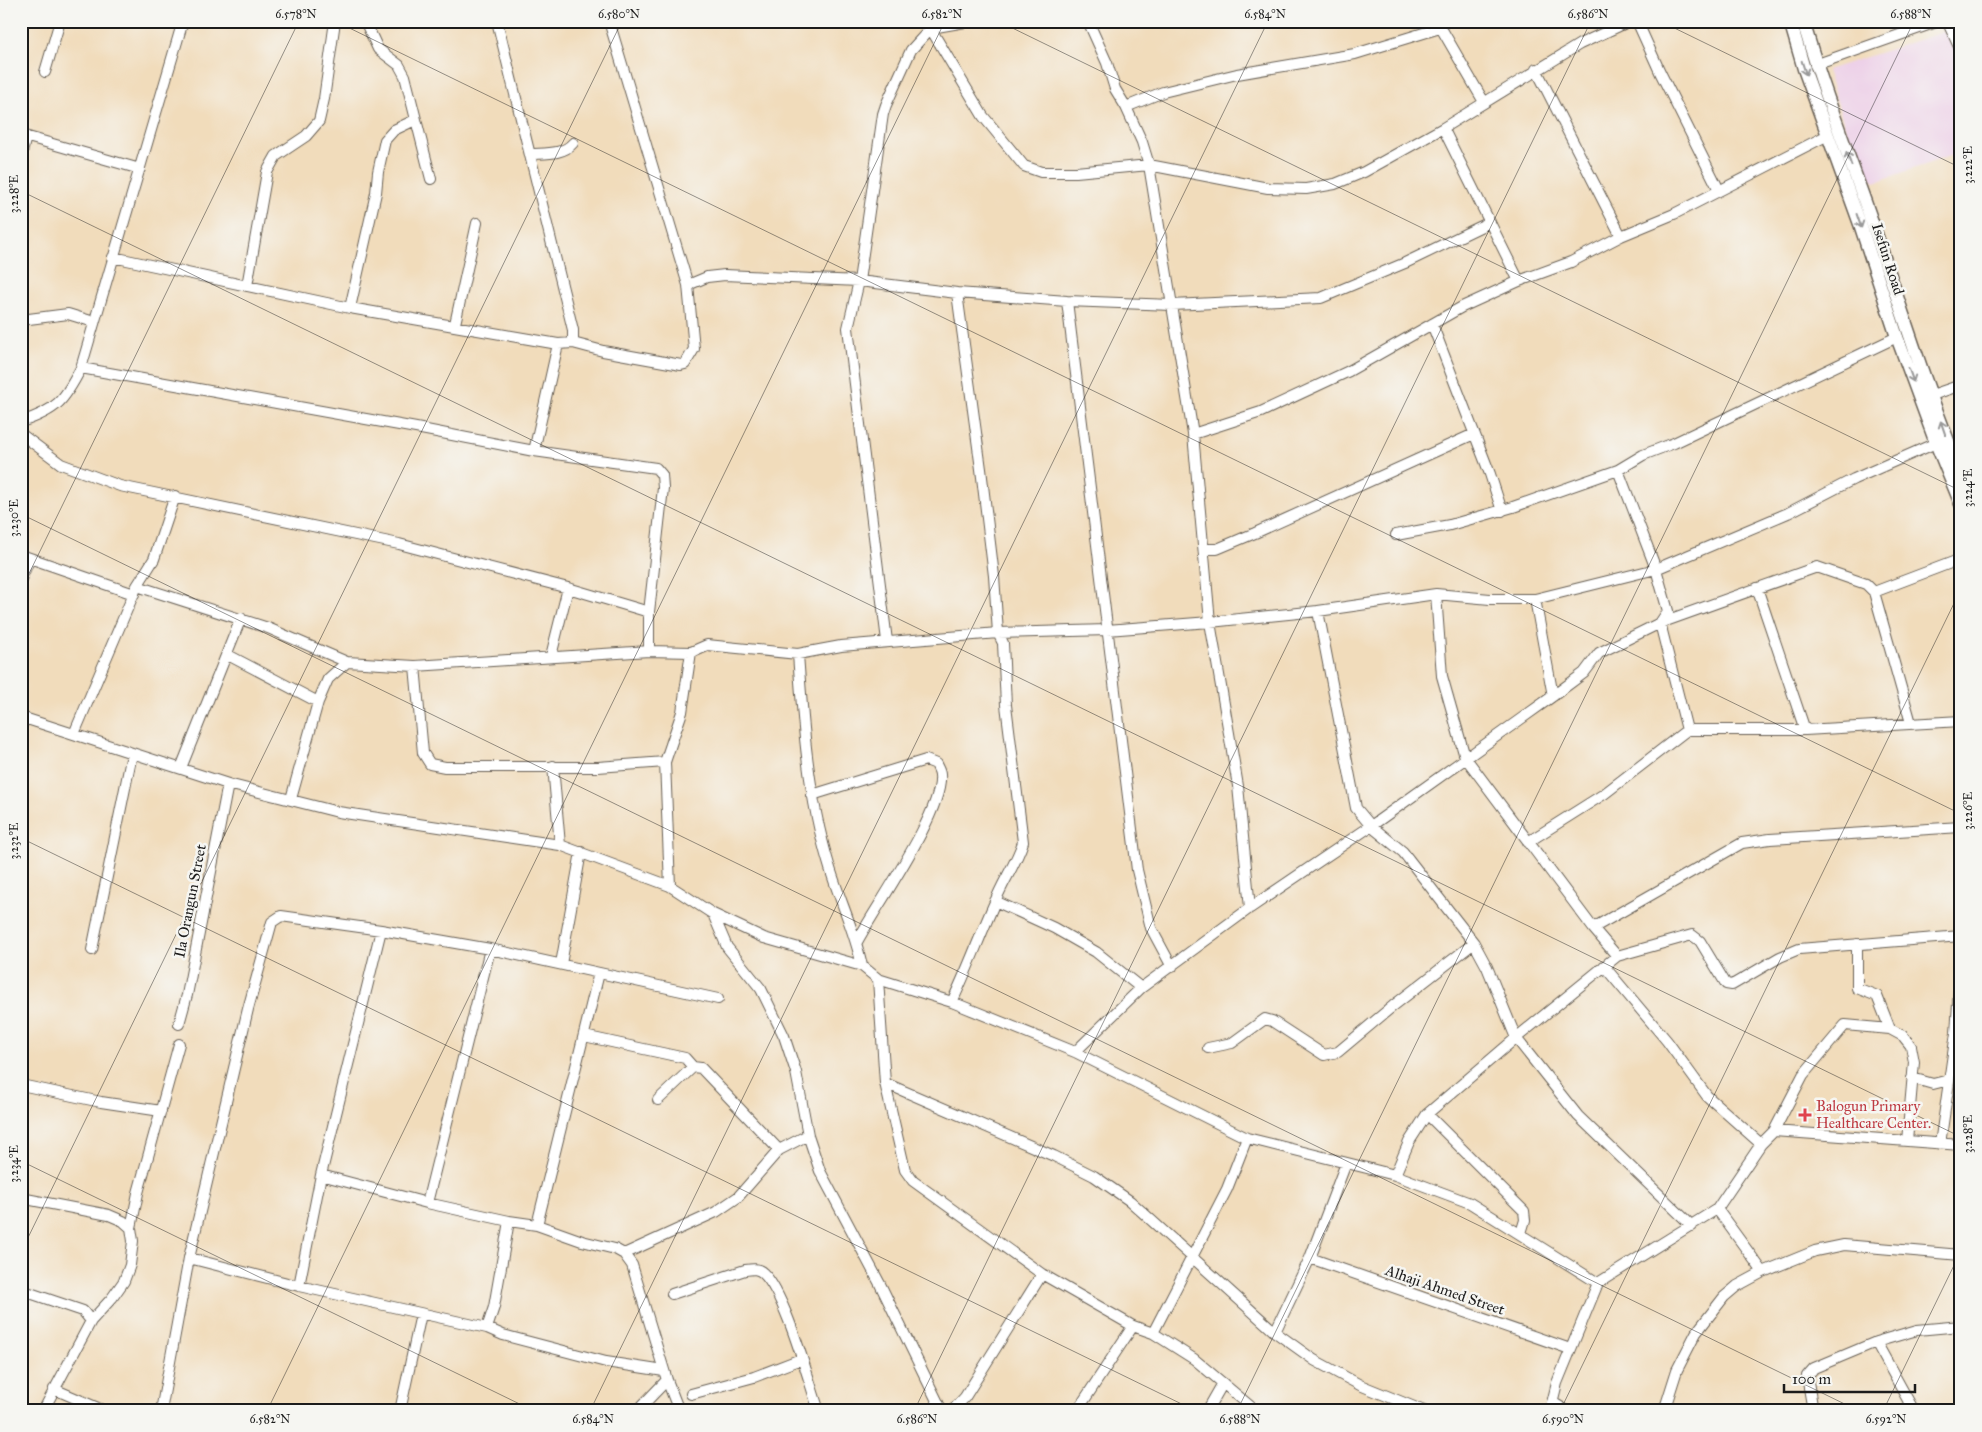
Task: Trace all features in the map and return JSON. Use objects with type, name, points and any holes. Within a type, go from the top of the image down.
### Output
[{"type":"street","points":[[45,72],[60,21]]},
{"type":"street","points":[[21,422],[46,414],[67,395],[81,368],[183,21]]},
{"type":"street","points":[[247,286],[267,172],[276,156],[306,136],[319,121],[335,21]]},
{"type":"street","points":[[366,21],[378,50],[399,66],[405,76],[431,179]]},
{"type":"street","points":[[497,21],[573,330],[572,343]]},
{"type":"street","points":[[113,256],[350,308],[456,324],[558,344],[572,343],[612,353],[684,364],[694,349],[688,285],[609,21]]},
{"type":"street","points":[[928,25],[971,21]]},
{"type":"street","points":[[1088,21],[1107,62],[1115,89],[1126,106],[1142,142],[1149,165],[1193,434],[1210,622],[1238,786],[1250,908]]},
{"type":"street","points":[[928,25],[983,116],[1024,166],[1041,172],[1076,172],[1149,165],[1268,188],[1306,189],[1335,184],[1364,172],[1443,128],[1536,69],[1580,44],[1630,21]]},
{"type":"street","points":[[1637,21],[1660,72],[1719,190]]},
{"type":"street","name":"Isefun Road","points":[[1790,21],[1804,69],[1897,337],[1936,443],[1961,504]]},
{"type":"street","name":"Isefun Road","points":[[1803,21],[1815,65],[1871,220],[1908,334],[1961,473]]},
{"type":"street","points":[[1815,65],[1945,22],[1961,51]]},
{"type":"street","points":[[887,641],[848,328],[859,281],[882,114],[911,50],[928,25]]},
{"type":"street","points":[[1126,106],[1163,92],[1256,71],[1356,54],[1438,25],[1484,102]]},
{"type":"street","points":[[1536,69],[1621,236]]},
{"type":"street","points":[[350,308],[376,193],[378,172],[385,140],[394,130],[415,120]]},
{"type":"street","points":[[1443,128],[1519,281]]},
{"type":"street","points":[[1193,434],[1261,412],[1348,371],[1462,307],[1519,281],[1571,262],[1621,236],[1674,214],[1828,135]]},
{"type":"street","points":[[21,157],[24,136],[140,169]]},
{"type":"street","points":[[530,154],[561,152],[569,149],[573,144]]},
{"type":"street","points":[[688,285],[707,277],[725,275],[859,281],[957,292],[1067,301],[1172,305],[1321,298],[1396,267],[1490,222]]},
{"type":"street","points":[[456,324],[477,223]]},
{"type":"street","points":[[952,1002],[972,960],[995,900],[1019,857],[1023,842],[1006,705],[1003,643],[998,633],[994,576],[957,292]]},
{"type":"street","points":[[1067,301],[1137,870],[1151,928],[1172,967]]},
{"type":"street","points":[[21,320],[68,314],[94,322]]},
{"type":"street","points":[[1432,324],[1490,474],[1502,511]]},
{"type":"street","points":[[1396,535],[1450,525],[1502,511],[1618,470],[1643,455],[1674,443],[1897,337]]},
{"type":"street","points":[[534,451],[558,344]]},
{"type":"street","points":[[81,368],[534,451],[656,468],[662,475],[649,612],[648,651]]},
{"type":"street","points":[[1932,395],[1961,385]]},
{"type":"street","points":[[21,434],[61,464],[120,486],[399,544],[568,588],[649,612]]},
{"type":"street","points":[[1204,549],[1217,549],[1255,533],[1474,434]]},
{"type":"street","points":[[21,579],[26,557],[136,590],[241,618],[347,662],[414,666],[648,651],[691,652],[707,645],[798,654],[841,646],[887,641],[998,633],[1107,630],[1210,622],[1318,611],[1436,594],[1490,599],[1534,599],[1656,569],[1788,513],[1854,479],[1936,443]]},
{"type":"street","points":[[1618,470],[1656,569],[1668,611],[1660,623],[1687,730]]},
{"type":"street","points":[[74,734],[136,590],[154,559],[175,496]]},
{"type":"street","points":[[1874,592],[1961,559]]},
{"type":"street","points":[[1075,1052],[1142,988],[1250,908],[1371,826],[1465,757],[1553,696],[1584,672],[1599,653],[1660,623],[1817,567],[1866,584],[1874,592],[1911,722]]},
{"type":"street","points":[[551,656],[568,588]]},
{"type":"street","points":[[1757,588],[1805,730]]},
{"type":"street","points":[[1436,594],[1442,676],[1465,757],[1616,956]]},
{"type":"street","points":[[1534,599],[1553,696]]},
{"type":"street","points":[[1318,611],[1356,808],[1371,826],[1403,852],[1474,943],[1488,967],[1516,1038],[1578,1116],[1692,1226]]},
{"type":"street","points":[[182,768],[241,618]]},
{"type":"street","points":[[670,886],[665,762],[682,712],[691,652]]},
{"type":"street","points":[[798,654],[803,730],[812,795],[829,865],[857,942],[862,966]]},
{"type":"street","points":[[228,655],[318,702]]},
{"type":"street","points":[[291,799],[318,702],[328,680],[347,662]]},
{"type":"street","points":[[414,666],[423,753],[430,764],[445,767],[598,767],[665,762]]},
{"type":"street","points":[[22,721],[74,734],[228,784],[338,812],[560,845],[581,852],[670,886],[713,914],[764,938],[862,966],[878,979],[952,1002],[1075,1052],[1246,1138],[1396,1175],[1470,1202],[1598,1282]]},
{"type":"street","points":[[1528,842],[1604,794],[1687,730],[1805,730],[1911,722],[1961,721]]},
{"type":"street","points":[[92,950],[132,754]]},
{"type":"street","points":[[812,795],[926,760],[936,764],[940,774],[937,794],[922,832],[857,942]]},
{"type":"street","points":[[553,766],[560,845]]},
{"type":"street","name":"Ila Orangun Street","points":[[179,1024],[187,995],[228,784]]},
{"type":"street","points":[[1593,928],[1742,842],[1961,827]]},
{"type":"street","points":[[560,964],[581,852]]},
{"type":"street","points":[[995,900],[1054,928],[1096,952],[1142,988]]},
{"type":"street","points":[[713,914],[727,946],[761,989],[784,1036],[798,1081],[808,1135],[820,1171],[880,1284],[942,1411]]},
{"type":"street","points":[[161,1411],[190,1258],[248,1009],[272,922],[281,916],[381,930],[490,949],[718,999]]},
{"type":"street","points":[[299,1286],[321,1175],[381,930]]},
{"type":"street","points":[[1396,1175],[1410,1142],[1427,1114],[1616,956],[1692,936],[1700,941],[1726,984],[1732,985],[1780,957],[1800,948],[1961,936]]},
{"type":"street","points":[[1208,1048],[1232,1044],[1265,1019],[1272,1021],[1324,1055],[1338,1052],[1474,943]]},
{"type":"street","points":[[1857,944],[1858,988],[1877,996],[1890,1030]]},
{"type":"street","points":[[427,1203],[490,949]]},
{"type":"street","points":[[1940,1144],[1956,1033],[1961,960]]},
{"type":"street","points":[[1604,966],[1667,1041],[1708,1096],[1761,1144]]},
{"type":"street","points":[[537,1225],[599,973]]},
{"type":"street","points":[[878,979],[885,1083],[906,1170],[913,1181],[1042,1274],[1133,1326],[1153,1332],[1194,1358],[1256,1411]]},
{"type":"street","points":[[1567,1411],[1551,1406],[1570,1349],[1598,1282],[1717,1210],[1761,1144],[1774,1130],[1803,1075],[1844,1026],[1890,1030],[1903,1036],[1911,1046],[1914,1062],[1907,1141]]},
{"type":"street","points":[[584,1036],[685,1058],[693,1068],[703,1070],[779,1150]]},
{"type":"street","points":[[43,1411],[91,1321],[112,1298],[124,1281],[134,1241],[131,1228],[138,1193],[179,1044]]},
{"type":"street","points":[[658,1100],[693,1068]]},
{"type":"street","points":[[1912,1078],[1933,1084],[1949,1080]]},
{"type":"street","points":[[885,1083],[1054,1156],[1094,1176],[1130,1201],[1275,1332],[1314,1360],[1360,1385],[1424,1411]]},
{"type":"street","points":[[21,1085],[101,1102],[161,1111]]},
{"type":"street","points":[[1427,1114],[1524,1211],[1525,1220],[1521,1233]]},
{"type":"street","points":[[1774,1130],[1961,1145]]},
{"type":"street","points":[[624,1254],[716,1212],[738,1197],[779,1150],[808,1135]]},
{"type":"street","points":[[1153,1332],[1227,1189],[1246,1138]]},
{"type":"street","points":[[1275,1332],[1310,1258],[1346,1163]]},
{"type":"street","points":[[321,1175],[427,1203],[509,1221],[537,1225],[582,1241],[615,1249],[624,1254],[632,1265],[666,1376],[679,1411]]},
{"type":"street","points":[[21,1198],[109,1215],[123,1221],[131,1228]]},
{"type":"street","points":[[1717,1210],[1763,1272]]},
{"type":"street","points":[[487,1328],[494,1307],[509,1221]]},
{"type":"street","points":[[1664,1411],[1677,1370],[1696,1333],[1724,1297],[1737,1286],[1763,1272],[1815,1250],[1844,1245],[1961,1255]]},
{"type":"street","points":[[190,1258],[299,1286],[487,1328],[512,1337],[666,1376]]},
{"type":"street","name":"Alhaji Ahmed Street","points":[[1310,1258],[1570,1349]]},
{"type":"street","points":[[672,1294],[745,1270],[755,1268],[762,1272],[776,1290],[819,1411]]},
{"type":"street","points":[[952,1411],[965,1397],[1042,1274]]},
{"type":"street","points":[[21,1290],[83,1311],[91,1321]]},
{"type":"street","points":[[400,1411],[422,1314]]},
{"type":"street","points":[[1077,1411],[1133,1326]]},
{"type":"street","points":[[1813,1411],[1807,1376],[1809,1372],[1876,1342],[1917,1330],[1961,1326]]},
{"type":"street","points":[[1876,1342],[1914,1411]]},
{"type":"street","points":[[691,1394],[754,1377],[801,1358]]},
{"type":"street","points":[[636,1411],[666,1376]]},
{"type":"street","points":[[1207,1411],[1224,1383]]},
{"type":"street","points":[[54,1390],[105,1411]]},
{"type":"shaded area","points":[[1946,31],[1961,61],[1961,152],[1875,182],[1858,168],[1827,70]]},
{"type":"place","name":"Balogun Primary Healthcare Center.","points":[[1805,1115]]}]
